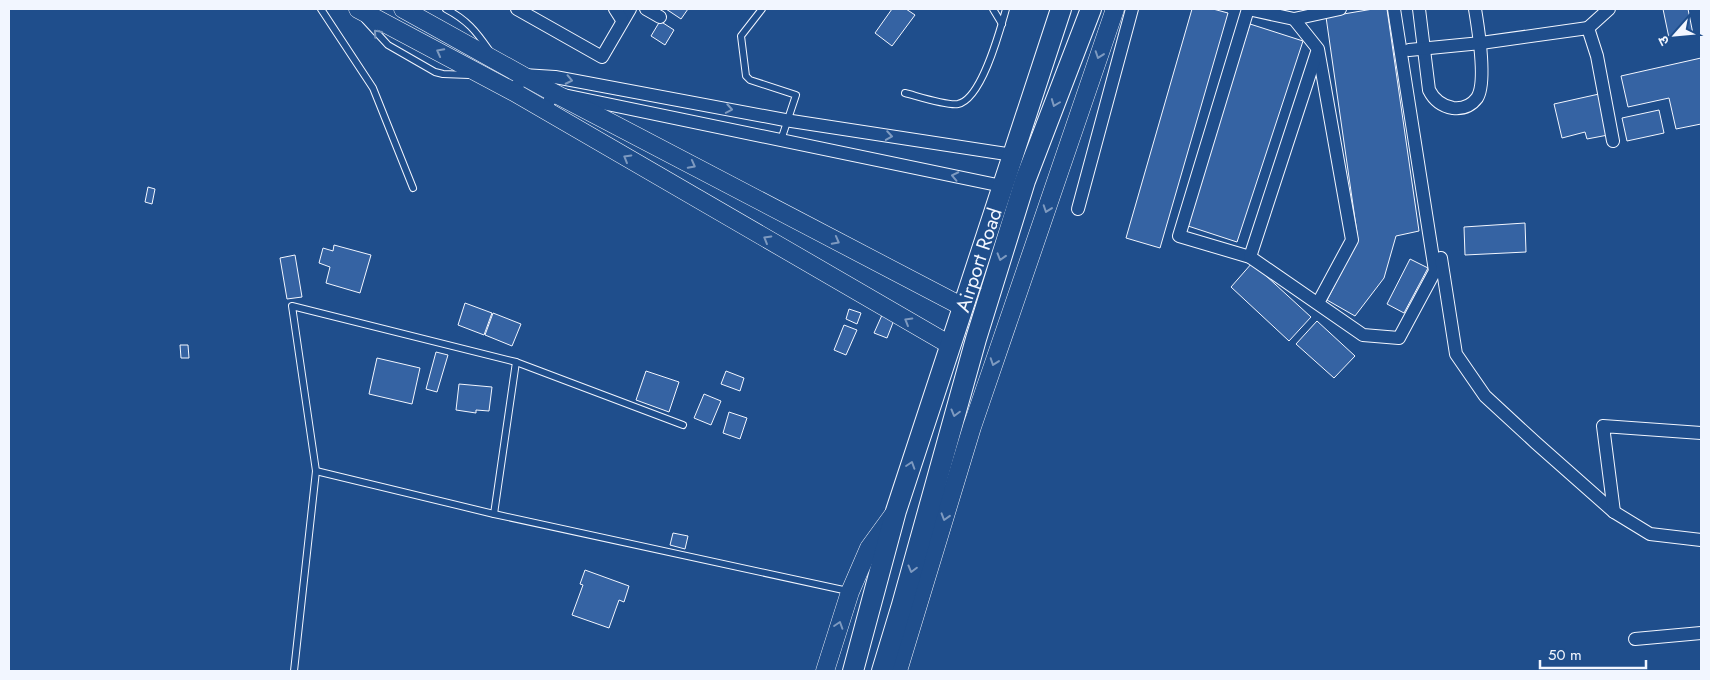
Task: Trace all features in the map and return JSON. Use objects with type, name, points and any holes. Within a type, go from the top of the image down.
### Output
[{"type":"main road","name":"Airport Road","points":[[853,671],[896,511],[1061,9]]},
{"type":"main road","points":[[882,671],[902,606],[976,339],[1025,181],[1091,9]]},
{"type":"street","points":[[357,9],[514,92],[950,345]]},
{"type":"street","points":[[403,9],[554,93],[963,307]]},
{"type":"street","points":[[517,9],[602,57],[630,9]]},
{"type":"street","points":[[614,9],[622,20]]},
{"type":"street","points":[[646,9],[660,17]]},
{"type":"street","points":[[898,671],[972,427],[1115,9]]},
{"type":"street","points":[[1078,209],[1132,9]]},
{"type":"street","points":[[1340,9],[1294,19],[1248,9],[1180,236],[1250,257],[1363,335],[1399,338],[1435,270],[1394,9]]},
{"type":"street","points":[[1402,9],[1456,354],[1485,396],[1614,512],[1650,534],[1701,540]]},
{"type":"street","points":[[1420,9],[1429,90],[1440,104],[1449,108],[1461,108],[1470,104],[1477,97],[1481,88],[1481,42],[1475,9]]},
{"type":"street","points":[[1409,50],[1588,28],[1608,9]]},
{"type":"street","points":[[1294,19],[1318,49],[1352,240],[1318,303]]},
{"type":"street","points":[[1588,28],[1597,56],[1613,141]]},
{"type":"street","points":[[1250,257],[1318,49]]},
{"type":"street","points":[[514,92],[523,75]]},
{"type":"street","points":[[523,75],[555,77],[788,120],[1013,155]]},
{"type":"street","points":[[544,110],[554,93]]},
{"type":"street","points":[[554,93],[1002,186]]},
{"type":"street","points":[[1614,512],[1603,426],[1701,433]]},
{"type":"street","points":[[825,671],[850,592],[869,548],[896,511]]},
{"type":"street","points":[[1636,639],[1701,633]]},
{"type":"lane","points":[[321,9],[373,88],[413,188]]},
{"type":"lane","points":[[446,9],[460,17],[477,33],[497,62]]},
{"type":"lane","points":[[762,9],[741,36],[746,76],[750,80],[796,95],[781,140]]},
{"type":"lane","points":[[993,9],[1002,24]]},
{"type":"lane","points":[[904,92],[951,104],[966,100],[983,78],[1006,9]]},
{"type":"lane","points":[[294,671],[316,471],[292,306],[516,362],[683,425]]},
{"type":"lane","points":[[494,514],[516,362]]},
{"type":"lane","points":[[316,471],[494,514],[850,592]]},
{"type":"building","points":[[666,9],[688,9],[681,19]]},
{"type":"building","points":[[892,9],[906,9],[915,15],[892,46],[875,33]]},
{"type":"building","points":[[1192,9],[1213,9],[1228,13],[1160,248],[1126,238]]},
{"type":"building","points":[[1373,9],[1387,9],[1419,231],[1396,236],[1384,278],[1355,316],[1327,300],[1358,240],[1326,17]]},
{"type":"building","points":[[1663,9],[1688,9],[1693,34],[1669,38]]},
{"type":"building","points":[[660,21],[674,30],[665,45],[651,36]]},
{"type":"building","points":[[1250,24],[1303,41],[1237,242],[1185,225]]},
{"type":"building","points":[[1701,58],[1701,124],[1676,129],[1669,98],[1628,107],[1621,76]]},
{"type":"building","points":[[1599,94],[1608,135],[1587,139],[1585,132],[1562,138],[1554,104]]},
{"type":"building","points":[[1659,110],[1664,133],[1627,141],[1622,118]]},
{"type":"building","points":[[148,187],[155,189],[152,204],[145,202]]},
{"type":"building","points":[[1525,223],[1526,252],[1465,255],[1464,227]]},
{"type":"building","points":[[334,245],[371,255],[360,293],[326,283],[330,267],[319,263],[323,248],[333,251]]},
{"type":"building","points":[[295,255],[302,297],[287,299],[280,258]]},
{"type":"building","points":[[1410,259],[1428,268],[1404,313],[1387,304]]},
{"type":"building","points":[[1252,263],[1311,317],[1289,341],[1231,287]]},
{"type":"building","points":[[465,303],[492,313],[484,335],[458,325]]},
{"type":"building","points":[[849,309],[861,313],[857,324],[846,319]]},
{"type":"building","points":[[493,313],[521,324],[512,346],[485,335]]},
{"type":"building","points":[[882,315],[894,320],[887,338],[874,333]]},
{"type":"building","points":[[1317,321],[1355,356],[1334,378],[1296,344]]},
{"type":"building","points":[[844,325],[857,330],[846,355],[834,350]]},
{"type":"building","points":[[180,345],[188,345],[189,358],[181,358]]},
{"type":"building","points":[[436,352],[448,355],[437,392],[426,389]]},
{"type":"building","points":[[377,358],[420,368],[412,404],[369,394]]},
{"type":"building","points":[[646,371],[679,382],[669,412],[636,400]]},
{"type":"building","points":[[726,371],[744,378],[740,391],[721,384]]},
{"type":"building","points":[[459,384],[492,387],[489,411],[476,410],[476,413],[456,410]]},
{"type":"building","points":[[704,394],[721,401],[711,425],[694,418]]},
{"type":"building","points":[[729,412],[747,418],[740,439],[723,433]]},
{"type":"building","points":[[673,533],[688,536],[685,549],[670,545]]},
{"type":"building","points":[[585,570],[629,586],[624,602],[619,600],[609,628],[572,615],[583,585],[580,584]]}]
